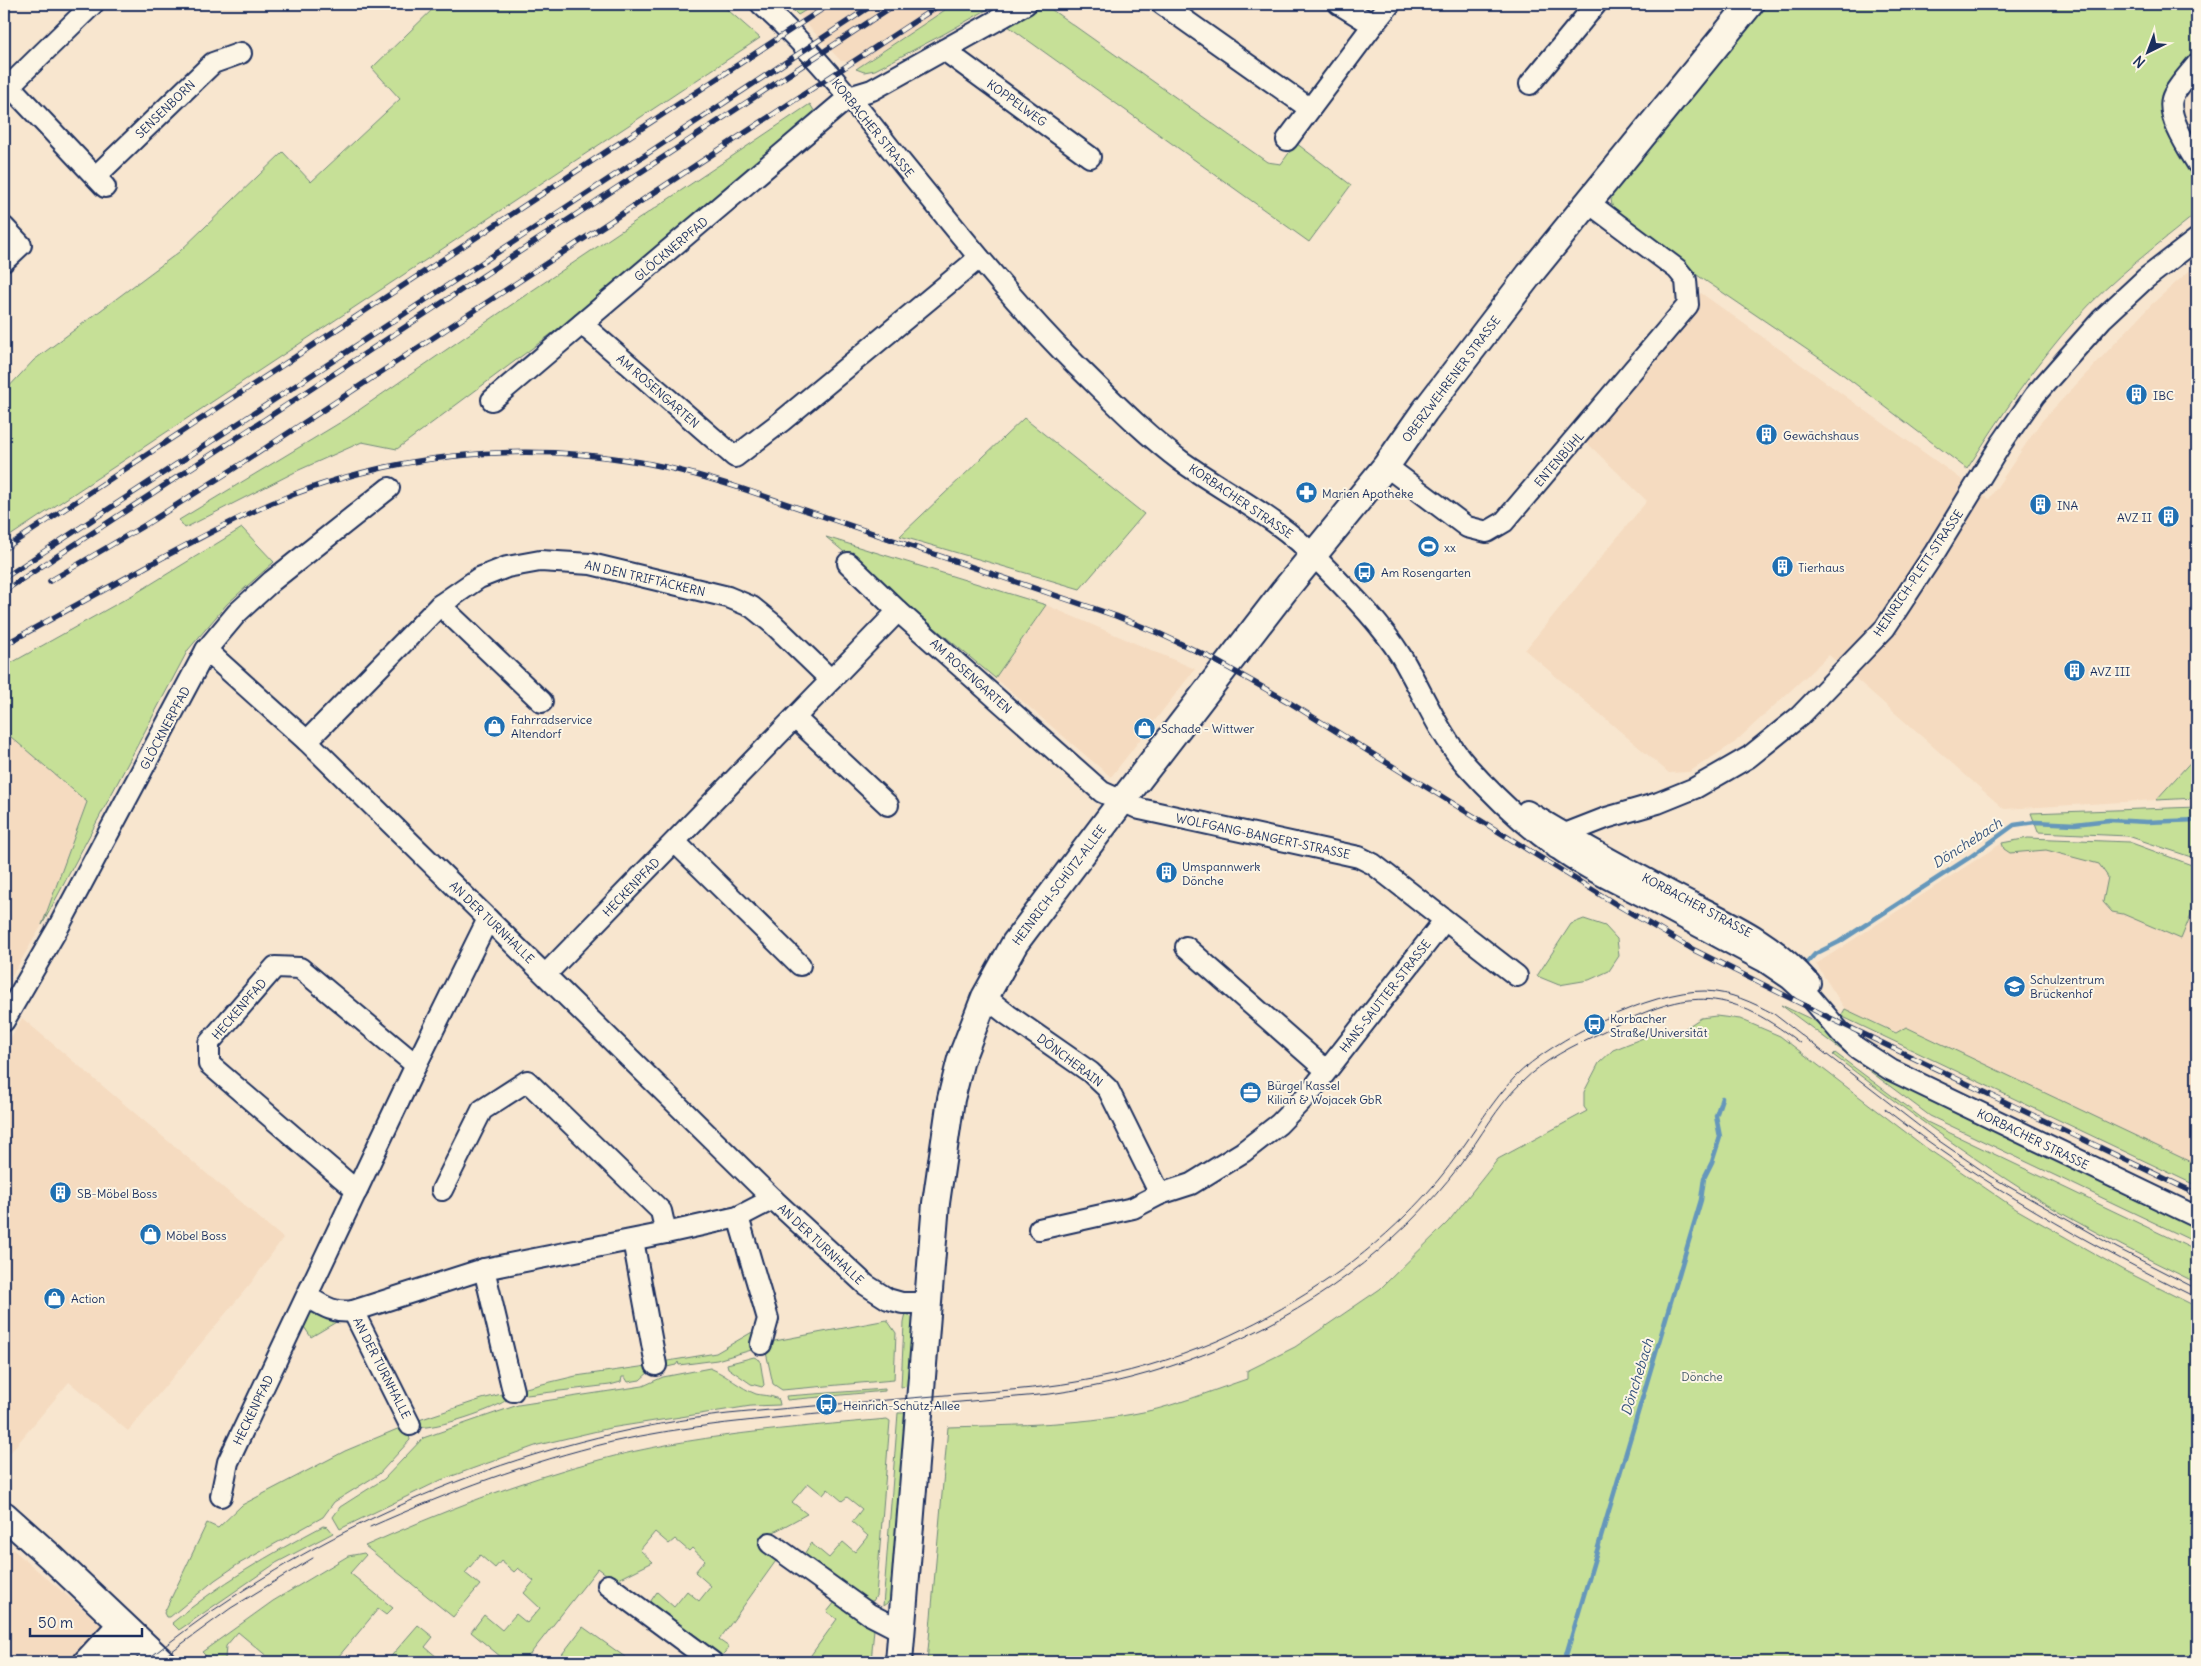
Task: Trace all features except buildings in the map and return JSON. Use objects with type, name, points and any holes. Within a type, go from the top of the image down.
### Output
[{"type":"main road","name":"OBERZWEHRENER STRASSE","points":[[1314,555],[1386,466],[1424,412],[1517,291],[1750,4]]},
{"type":"main road","name":"HEINRICH-SCHÜTZ-ALLEE","points":[[899,1662],[922,1390],[926,1304],[936,1203],[951,1099],[961,1059],[985,997],[1015,943],[1122,801],[1314,555]]},
{"type":"main road","points":[[4,1515],[162,1662]]},
{"type":"main road","points":[[87,1662],[129,1632]]},
{"type":"main road","points":[[113,1662],[129,1632]]},
{"type":"street","points":[[6,85],[94,4]]},
{"type":"street","name":"KORBACHER STRASSE","points":[[761,4],[783,24],[849,97],[979,258],[1044,331],[1136,423],[1178,459],[1291,533],[1370,615],[1398,652],[1443,736],[1492,791],[1507,798],[1561,841],[1724,917],[1778,951],[1800,971],[1842,1024],[1866,1047],[1871,1058],[1890,1070],[2197,1217]]},
{"type":"street","points":[[849,97],[872,90],[1026,4]]},
{"type":"street","points":[[1162,4],[1309,108]]},
{"type":"street","points":[[1339,4],[1373,25]]},
{"type":"street","points":[[1287,140],[1309,108],[1390,4]]},
{"type":"street","points":[[1530,84],[1596,4]]},
{"type":"street","name":"KOPPELWEG","points":[[944,50],[1090,157]]},
{"type":"street","name":"SENSENBORN","points":[[6,85],[100,182],[213,63],[241,53]]},
{"type":"street","points":[[2197,64],[2172,98],[2172,109],[2179,130],[2197,163]]},
{"type":"street","name":"GLÖCKNERPFAD","points":[[492,400],[849,97]]},
{"type":"street","name":"ENTENBÜHL","points":[[1386,466],[1467,526],[1487,532],[1504,522],[1688,305],[1686,280],[1677,269],[1589,203]]},
{"type":"street","points":[[4,227],[21,245],[4,261]]},
{"type":"street","name":"HEINRICH-PLETT-STRASSE","points":[[1561,841],[1606,818],[1658,803],[1694,788],[1749,757],[1800,716],[1885,628],[1935,552],[2001,444],[2035,395],[2102,319],[2145,279],[2197,239]]},
{"type":"street","name":"AM ROSENGARTEN","points":[[582,324],[735,457],[782,421],[979,258]]},
{"type":"street","name":"GLÖCKNERPFAD","points":[[4,1021],[59,926],[206,650],[236,613],[272,581],[390,488]]},
{"type":"street","name":"AN DEN TRIFTÄCKERN","points":[[307,742],[440,605],[478,578],[507,567],[540,561],[591,564],[728,597],[752,607],[773,624],[831,680]]},
{"type":"street","name":"AM ROSENGARTEN","points":[[848,563],[898,611],[1102,792],[1122,801]]},
{"type":"street","points":[[440,605],[542,702]]},
{"type":"street","name":"HECKENPFAD","points":[[546,974],[898,611]]},
{"type":"street","name":"AN DER TURNHALLE","points":[[206,650],[307,742],[546,974],[773,1199],[866,1285],[888,1299],[902,1303],[926,1304]]},
{"type":"street","points":[[794,718],[888,805]]},
{"type":"street","name":"WOLFGANG-BANGERT-STRASSE","points":[[1122,801],[1140,809],[1359,857],[1372,864],[1517,976]]},
{"type":"street","points":[[675,842],[800,965]]},
{"type":"street","name":"HECKENPFAD","points":[[221,1496],[228,1462],[308,1297],[416,1065],[488,919]]},
{"type":"street","name":"HANS-SAUTTER-STRASSE","points":[[1039,1229],[1133,1208],[1160,1194],[1191,1184],[1243,1152],[1279,1124],[1311,1091],[1444,921]]},
{"type":"street","points":[[1186,947],[1326,1070]]},
{"type":"street","name":"HECKENPFAD","points":[[357,1191],[209,1064],[209,1043],[275,967],[300,968],[416,1065]]},
{"type":"street","name":"DÖNCHERAIN","points":[[985,997],[1090,1072],[1108,1089],[1160,1194]]},
{"type":"street","points":[[442,1190],[482,1110],[527,1081],[662,1210],[666,1234]]},
{"type":"street","name":"AN DER TURNHALLE","points":[[308,1297],[323,1307],[341,1313],[353,1311],[484,1269],[666,1234],[738,1217],[773,1199]]},
{"type":"street","points":[[738,1217],[768,1320],[762,1344]]},
{"type":"street","points":[[633,1240],[656,1365]]},
{"type":"street","points":[[484,1269],[513,1391]]},
{"type":"street","name":"AN DER TURNHALLE","points":[[353,1311],[410,1425]]},
{"type":"street","points":[[770,1543],[874,1617],[902,1631]]},
{"type":"street","points":[[608,1586],[712,1662]]},
{"type":"shaded area","points":[[816,4],[954,4],[858,67],[853,62],[841,61],[798,15]]},
{"type":"shaded area","points":[[2197,264],[2197,755],[2156,800],[2004,809],[1829,655],[1734,743],[1689,772],[1669,773],[1525,650],[1647,501],[1583,439],[1701,293],[1989,499],[2040,423],[2152,304]]},
{"type":"shaded area","points":[[1046,605],[1195,669],[1111,777],[995,678]]},
{"type":"shaded area","points":[[4,731],[87,802],[42,925],[4,989]]},
{"type":"shaded area","name":"Schulzentrum Brückenhof","points":[[2028,838],[2129,842],[2197,867],[2197,1166],[1845,1009],[1816,964],[2002,843]]},
{"type":"shaded area","points":[[22,1018],[283,1238],[251,1283],[128,1431],[69,1382],[4,1460],[4,1049]]},
{"type":"shaded area","points":[[4,1542],[103,1626],[69,1662],[4,1662]]},
{"type":"green space","points":[[438,4],[721,4],[760,38],[4,540],[4,392],[34,360],[179,252],[283,152],[311,182],[400,99],[372,68]]},
{"type":"green space","points":[[787,4],[816,4],[798,15]]},
{"type":"green space","points":[[954,4],[997,4],[875,70],[864,72],[856,69]]},
{"type":"green space","points":[[1765,4],[2197,4],[2197,51],[2163,95],[2165,117],[2197,177],[2197,213],[2119,277],[2077,318],[2019,391],[1967,469],[1837,370],[1669,256],[1613,212],[1610,193]]},
{"type":"green space","points":[[1045,5],[1267,162],[1281,164],[1296,143],[1351,185],[1309,242],[1008,26]]},
{"type":"green space","points":[[810,104],[816,114],[570,320],[397,449],[362,442],[299,470],[185,528],[179,520],[346,419],[530,292]]},
{"type":"green space","points":[[1024,418],[1144,514],[1080,589],[900,536]]},
{"type":"green space","points":[[242,528],[274,562],[227,604],[188,650],[42,925],[87,802],[4,731],[4,667],[138,592]]},
{"type":"green space","points":[[826,537],[1046,605],[995,678]]},
{"type":"green space","points":[[2197,755],[2197,798],[2156,800]]},
{"type":"green space","points":[[2197,807],[2197,859],[2128,836],[2038,832],[2031,813]]},
{"type":"green space","points":[[2028,838],[2129,842],[2197,867],[2197,900],[2181,939],[2123,914],[2112,912],[2103,902],[2108,877],[2099,864],[2046,850],[2010,853],[2004,849],[2002,843]]},
{"type":"green space","points":[[1584,919],[1605,926],[1617,939],[1619,956],[1609,971],[1589,980],[1559,985],[1537,976],[1571,924]]},
{"type":"green space","points":[[1781,1005],[1813,1020],[1825,1028],[1832,1038],[1855,1054],[2197,1223],[2197,1243],[1930,1116]]},
{"type":"green space","points":[[1845,1009],[1896,1033],[1906,1027],[2197,1165],[2197,1186],[1841,1016]]},
{"type":"green space","name":"Dönche","points":[[1716,1016],[1740,1019],[1780,1036],[1925,1147],[2016,1209],[2123,1270],[2197,1307],[2197,1662],[927,1662],[948,1427],[1053,1423],[1131,1414],[1168,1406],[1247,1379],[1247,1371],[1295,1347],[1380,1289],[1448,1222],[1498,1159],[1587,1111],[1584,1107],[1584,1092],[1599,1063],[1613,1050],[1658,1032],[1681,1031],[1701,1018]]},
{"type":"green space","points":[[1835,1053],[1927,1122],[2197,1251],[2197,1283],[2087,1227],[2023,1190],[1974,1158],[1903,1107],[1833,1055]]},
{"type":"green space","points":[[316,1311],[338,1321],[311,1337],[302,1324],[308,1314]]},
{"type":"green space","points":[[906,1313],[915,1320],[911,1386],[901,1387],[904,1323]]},
{"type":"green space","points":[[887,1320],[896,1333],[894,1380],[782,1390],[773,1384],[764,1343]]},
{"type":"green space","points":[[754,1331],[758,1344],[755,1349],[717,1360],[679,1365],[678,1362],[676,1365],[667,1367],[662,1362],[716,1353]]},
{"type":"green space","points":[[754,1357],[760,1360],[764,1385],[762,1387],[751,1384],[728,1368],[727,1364]]},
{"type":"green space","points":[[647,1366],[651,1370],[640,1380],[628,1382],[625,1377],[622,1377],[621,1382],[610,1385],[527,1395],[517,1390],[576,1376]]},
{"type":"green space","points":[[710,1368],[756,1394],[777,1398],[780,1405],[751,1406],[610,1428],[538,1445],[441,1480],[340,1529],[333,1517],[340,1507],[384,1479],[423,1438],[518,1405],[643,1386],[663,1377]]},
{"type":"green space","points":[[885,1389],[885,1391],[787,1400],[786,1396]]},
{"type":"green space","points":[[509,1392],[509,1398],[503,1403],[465,1418],[426,1427],[418,1427],[413,1422],[482,1399]]},
{"type":"green space","points":[[898,1413],[908,1413],[891,1600],[883,1606]]},
{"type":"green space","points":[[887,1419],[890,1421],[876,1596],[873,1601],[868,1601],[803,1556],[811,1543],[829,1558],[843,1542],[855,1552],[868,1536],[852,1522],[862,1509],[847,1497],[842,1501],[828,1489],[823,1495],[808,1483],[792,1502],[807,1514],[772,1533],[762,1546],[778,1558],[719,1640],[729,1647],[720,1658],[648,1605],[657,1592],[674,1607],[687,1591],[699,1601],[711,1586],[695,1572],[705,1560],[692,1548],[689,1551],[675,1539],[669,1544],[655,1532],[640,1550],[653,1562],[615,1581],[598,1568],[524,1662],[507,1662],[471,1632],[484,1615],[502,1630],[516,1614],[527,1623],[540,1608],[524,1593],[534,1581],[518,1568],[514,1572],[501,1561],[495,1568],[480,1555],[465,1573],[480,1585],[453,1617],[365,1546],[451,1509],[510,1487],[569,1468],[634,1451],[706,1438]]},
{"type":"green space","points":[[407,1425],[410,1440],[379,1474],[334,1502],[323,1517],[237,1565],[215,1580],[170,1617],[166,1617],[164,1613],[207,1523],[218,1528],[242,1505],[345,1451]]},
{"type":"green space","points":[[323,1526],[328,1527],[333,1533],[276,1563],[179,1630],[172,1623],[208,1595],[245,1570]]},
{"type":"green space","points":[[364,1553],[366,1555],[350,1573],[393,1608],[386,1615],[378,1609],[334,1662],[266,1662],[269,1658],[238,1632],[226,1646],[225,1659],[221,1662],[212,1662],[202,1652],[273,1601],[348,1556]]},
{"type":"green space","points":[[835,1602],[874,1629],[871,1662],[806,1662],[837,1619],[827,1612]]},
{"type":"green space","points":[[418,1625],[433,1637],[425,1647],[443,1662],[386,1662]]},
{"type":"green space","points":[[583,1627],[632,1662],[556,1662]]},
{"type":"waterway","name":"Dönchebach","points":[[1805,965],[1815,954],[1839,942],[1970,857],[2014,825],[2035,822],[2075,824],[2109,820],[2147,822],[2197,820]]},
{"type":"waterway","name":"Dönchebach","points":[[1564,1662],[1701,1200],[1704,1178],[1712,1162],[1720,1137],[1716,1116],[1722,1098]]},
{"type":"tram line","points":[[144,1662],[233,1597],[290,1562],[348,1530],[408,1502],[470,1477],[533,1455],[597,1437],[662,1424],[728,1414],[1017,1390],[1076,1382],[1148,1366],[1217,1341],[1269,1316],[1318,1286],[1342,1270],[1386,1234],[1432,1187],[1499,1096],[1515,1077],[1532,1062],[1553,1047],[1604,1019],[1658,999],[1683,993],[1705,991],[1723,993],[1749,1002],[1774,1014],[1932,1136],[1990,1176],[2117,1248],[2197,1289]]},
{"type":"tram line","points":[[370,1527],[459,1490],[519,1468],[581,1450],[640,1436],[754,1420],[1050,1394],[1130,1378],[1169,1367],[1207,1353],[1280,1319],[1315,1298],[1364,1263],[1408,1224],[1435,1196],[1460,1165],[1513,1091],[1540,1066],[1580,1042],[1658,1008],[1681,1001],[1704,999],[1725,1002],[1748,1010],[1773,1024],[1800,1043]]},
{"type":"tram line","points":[[1885,1109],[1997,1188],[2076,1234],[2197,1298]]},
{"type":"tram line","points":[[157,1662],[231,1608],[313,1558]]},
{"type":"railway","points":[[4,549],[830,4]]},
{"type":"railway","points":[[4,578],[874,4]]},
{"type":"railway","points":[[4,591],[896,4]]},
{"type":"railway","points":[[50,581],[145,525],[238,466],[941,4]]},
{"type":"railway","points":[[4,645],[210,532],[241,517],[316,486],[361,473],[453,456],[500,453],[593,456],[640,462],[679,470],[743,489],[1116,616],[1209,657],[1287,701],[1614,903],[1694,950],[1828,1017],[2197,1194]]},
{"type":"place","name":"IBC","points":[[2137,395]]},
{"type":"place","name":"Gewächshaus","points":[[1767,435]]},
{"type":"place","name":"Marien Apotheke","points":[[1306,493]]},
{"type":"place","name":"INA","points":[[2041,505]]},
{"type":"place","name":"AVZ II","points":[[2168,517]]},
{"type":"place","name":"xx","points":[[1428,547]]},
{"type":"place","name":"Tierhaus","points":[[1782,567]]},
{"type":"place","name":"Am Rosengarten","points":[[1365,572]]},
{"type":"place","name":"AVZ III","points":[[2074,671]]},
{"type":"place","name":"Fahrradservice Altendorf","points":[[495,726]]},
{"type":"place","name":"Schade - Wittwer","points":[[1145,728]]},
{"type":"place","name":"Umspannwerk Dönche","points":[[1166,873]]},
{"type":"place","name":"Schulzentrum Brückenhof","points":[[2014,986]]},
{"type":"place","name":"Korbacher Straße/Universität","points":[[1594,1025]]},
{"type":"place","name":"Bürgel Kassel Kilian & Wojacek GbR","points":[[1251,1092]]},
{"type":"place","name":"SB-Möbel Boss","points":[[61,1193]]},
{"type":"place","name":"Möbel Boss","points":[[150,1235]]},
{"type":"place","name":"Action","points":[[55,1298]]},
{"type":"place","name":"Heinrich-Schütz-Allee","points":[[827,1405]]}]
